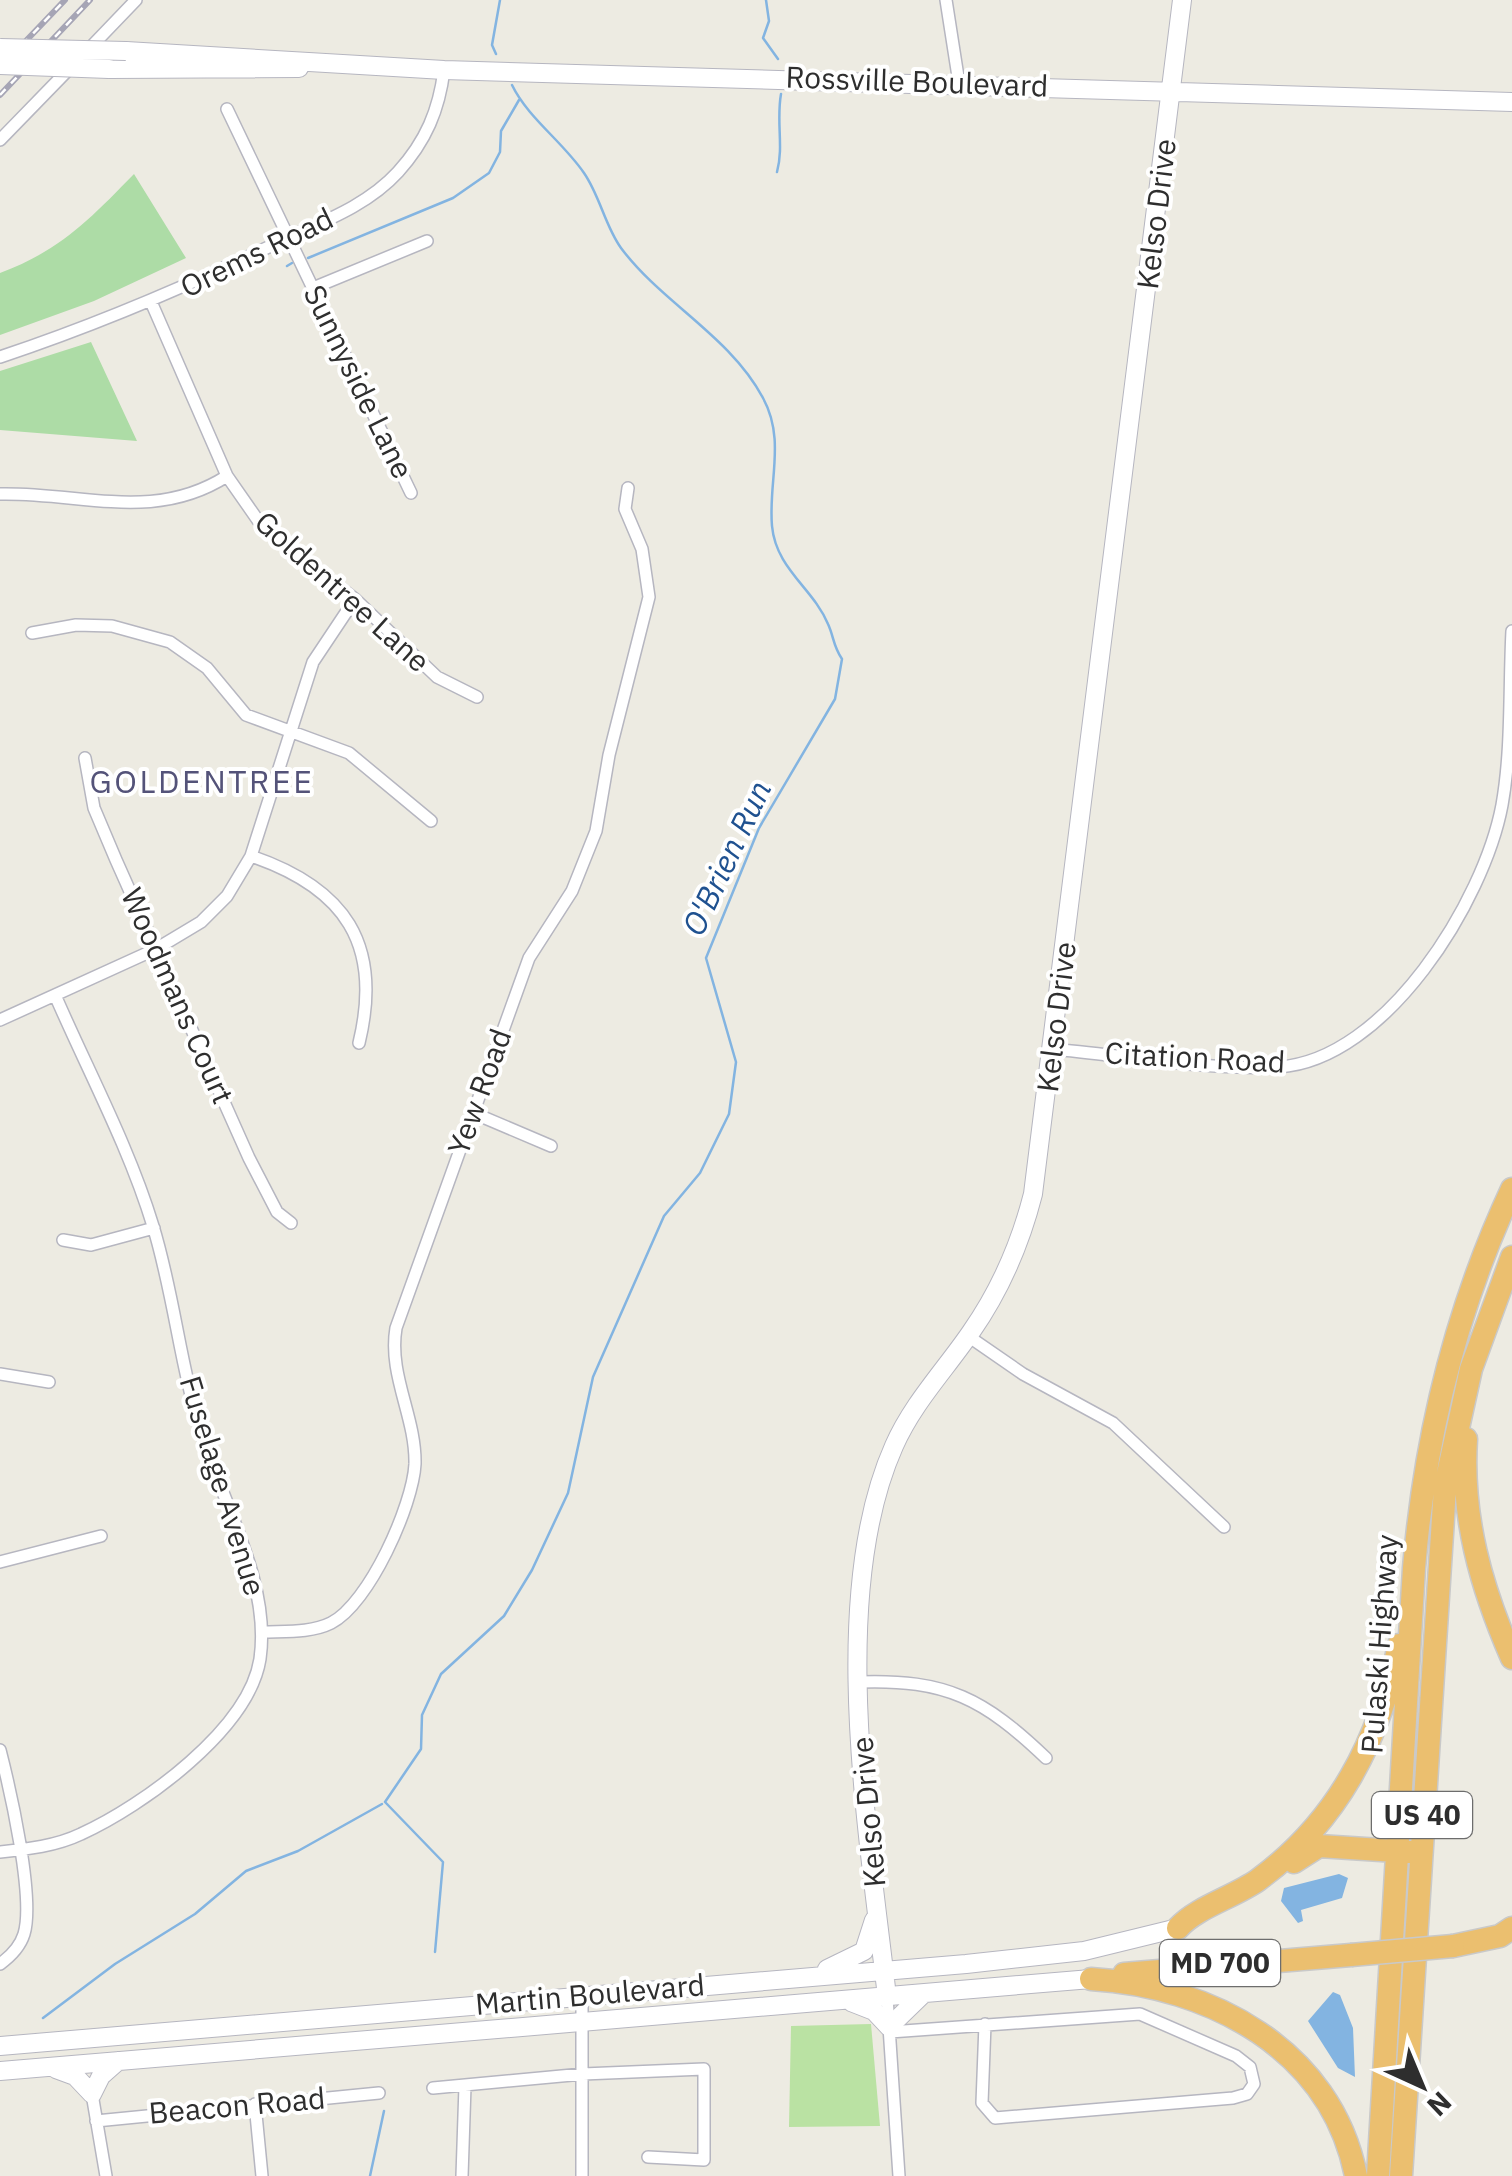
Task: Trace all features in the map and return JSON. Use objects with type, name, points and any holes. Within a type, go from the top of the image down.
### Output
[{"type":"highway","name":"Pulaski Highway","points":[[1378,2176],[1441,1522],[1483,1256],[1512,1189]]},
{"type":"highway","name":"Pulaski Highway","points":[[1401,2176],[1414,1568],[1424,1474],[1465,1362],[1512,1257]]},
{"type":"highway","points":[[1465,1362],[1464,1479],[1468,1523],[1481,1579],[1512,1658]]},
{"type":"highway","points":[[1178,1928],[1260,1879],[1310,1833],[1345,1790],[1382,1715],[1414,1568]]},
{"type":"highway","name":"MD 700","points":[[1178,1928],[1242,1898],[1319,1846],[1409,1852]]},
{"type":"highway","name":"MD 700","points":[[1091,1980],[1238,1962],[1453,1946],[1500,1936],[1512,1928]]},
{"type":"highway","points":[[1091,1980],[1178,1992],[1263,2034],[1293,2060],[1326,2100],[1344,2132],[1356,2176]]},
{"type":"main road","name":"Kelso Drive","points":[[887,1997],[860,1682],[863,1567],[886,1468],[916,1405],[968,1336],[1000,1285],[1026,1222],[1052,1049],[1182,0]]},
{"type":"main road","name":"Rossville Boulevard","points":[[0,48],[267,56],[323,66]]},
{"type":"main road","name":"Rossville Boulevard","points":[[0,65],[267,71],[323,66],[1512,102]]},
{"type":"main road","points":[[808,1976],[864,1951],[872,1936],[876,1900]]},
{"type":"main road","name":"Martin Boulevard","points":[[0,2046],[1084,1951],[1178,1928]]},
{"type":"main road","name":"Martin Boulevard","points":[[0,2071],[1091,1980]]},
{"type":"main road","points":[[841,2001],[868,2008],[890,2030],[923,1994]]},
{"type":"main road","points":[[49,2066],[75,2076],[92,2094],[100,2076],[119,2060]]},
{"type":"street","points":[[0,140],[136,0]]},
{"type":"street","points":[[946,0],[960,83]]},
{"type":"street","name":"Orems Road","points":[[0,357],[152,304],[366,199],[398,172],[434,119],[444,70]]},
{"type":"street","name":"Sunnyside Lane","points":[[227,109],[411,493]]},
{"type":"street","points":[[313,288],[427,241]]},
{"type":"street","name":"Goldentree Lane","points":[[152,304],[227,476],[264,528],[355,599],[437,676],[477,696]]},
{"type":"street","points":[[0,494],[148,503],[194,496],[227,476]]},
{"type":"street","name":"Yew Road","points":[[263,1632],[321,1627],[353,1607],[402,1513],[414,1464],[396,1368],[396,1328],[470,1112],[529,958],[572,891],[596,831],[609,755],[649,597],[642,549],[625,509],[628,488]]},
{"type":"street","points":[[0,1020],[156,949],[217,907],[251,856],[313,662],[355,599]]},
{"type":"street","points":[[32,633],[94,625],[128,628],[158,637],[198,660],[246,715],[361,761],[431,820]]},
{"type":"street","name":"Citation Road","points":[[1052,1049],[1280,1067],[1334,1053],[1390,1012],[1471,891],[1496,832],[1504,788],[1512,631]]},
{"type":"street","name":"Woodmans Court","points":[[86,758],[94,808],[156,949],[262,1186],[276,1212],[291,1223]]},
{"type":"street","points":[[251,856],[318,887],[353,928],[366,968],[359,1043]]},
{"type":"street","name":"Fuselage Avenue","points":[[0,1852],[62,1841],[94,1827],[214,1741],[253,1684],[263,1632],[255,1588],[200,1430],[154,1228],[55,995]]},
{"type":"street","points":[[470,1112],[551,1146]]},
{"type":"street","points":[[64,1240],[92,1245],[154,1228]]},
{"type":"street","points":[[968,1336],[1023,1374],[1120,1428],[1224,1526]]},
{"type":"street","points":[[0,1374],[48,1382]]},
{"type":"street","points":[[0,1562],[101,1536]]},
{"type":"street","points":[[860,1682],[910,1682],[955,1690],[990,1710],[1046,1758]]},
{"type":"street","points":[[0,1750],[20,1850],[26,1927],[20,1944],[0,1964]]},
{"type":"street","points":[[582,1996],[582,2176]]},
{"type":"street","points":[[887,1997],[899,2176]]},
{"type":"street","points":[[890,2030],[1140,2014],[1245,2062],[1254,2084],[1248,2094],[1232,2098],[995,2118],[982,2103],[985,2024]]},
{"type":"street","points":[[433,2088],[583,2074],[704,2070],[704,2160],[648,2158]]},
{"type":"street","points":[[462,2176],[465,2086]]},
{"type":"street","name":"Beacon Road","points":[[96,2121],[379,2093]]},
{"type":"street","points":[[92,2094],[106,2176]]},
{"type":"street","points":[[255,2104],[262,2176]]},
{"type":"green space","points":[[134,174],[186,258],[94,301],[0,335],[0,273],[57,244]]},
{"type":"green space","points":[[91,342],[137,441],[0,430],[0,371]]},
{"type":"green space","points":[[871,2024],[880,2126],[789,2127],[791,2026]]},
{"type":"water","points":[[1339,1874],[1348,1878],[1342,1898],[1301,1910],[1303,1921],[1298,1923],[1281,1901],[1284,1888]]},
{"type":"water","points":[[1333,1992],[1340,1995],[1353,2028],[1355,2077],[1338,2068],[1308,2021]]},
{"type":"waterway","name":"O'Brien Run","points":[[496,54],[492,45],[500,0]]},
{"type":"waterway","points":[[766,0],[769,21],[763,38],[778,59]]},
{"type":"waterway","name":"O'Brien Run","points":[[435,1952],[443,1862],[385,1802],[421,1749],[422,1715],[441,1674],[504,1616],[532,1570],[568,1493],[593,1377],[664,1216],[700,1173],[729,1114],[736,1062],[706,958],[759,828],[835,699],[842,659],[821,611],[775,541],[771,510],[774,430],[763,398],[733,356],[656,286],[621,248],[584,173],[512,85]]},
{"type":"waterway","points":[[777,172],[781,94]]},
{"type":"waterway","points":[[308,258],[453,198],[489,173],[500,152],[501,131],[519,100]]},
{"type":"waterway","points":[[287,266],[292,263]]},
{"type":"waterway","points":[[43,2018],[115,1964],[195,1914],[246,1871],[298,1851],[382,1804]]},
{"type":"waterway","name":"O'Brien Run","points":[[370,2176],[384,2111]]},
{"type":"railway","points":[[0,68],[65,0]]},
{"type":"railway","points":[[0,95],[90,0]]},
{"type":"district","name":"GOLDENTREE","points":[[202,782]]}]
